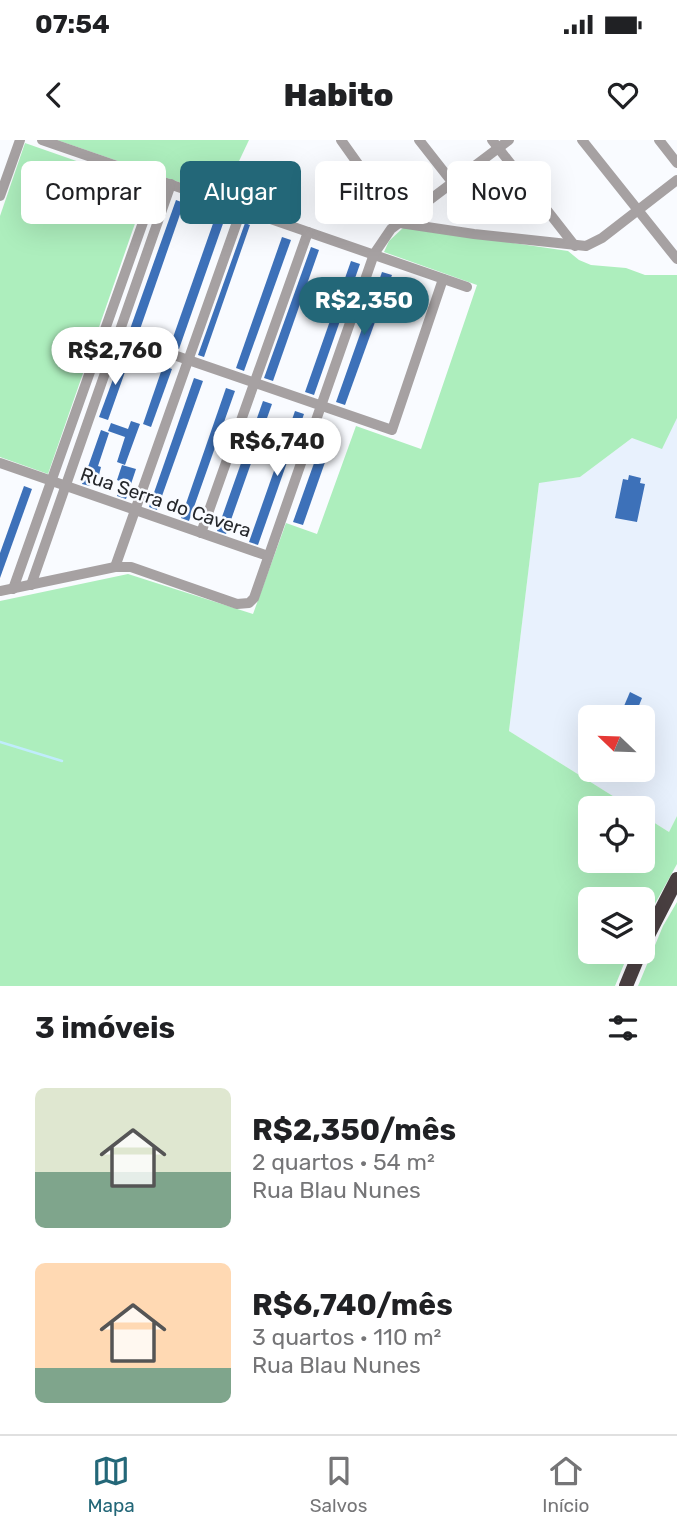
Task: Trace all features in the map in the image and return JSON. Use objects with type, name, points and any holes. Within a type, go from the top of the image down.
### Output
[{"type":"highway","points":[[655,922],[677,879]]},
{"type":"highway","points":[[626,986],[635,964]]},
{"type":"street","points":[[0,196],[20,140]]},
{"type":"street","points":[[43,140],[103,161]]},
{"type":"street","points":[[341,140],[356,161]]},
{"type":"street","points":[[419,140],[447,176]]},
{"type":"street","points":[[476,161],[495,144],[509,140]]},
{"type":"street","points":[[582,140],[677,259]]},
{"type":"street","points":[[659,140],[677,163]]},
{"type":"street","points":[[495,144],[575,246]]},
{"type":"street","points":[[408,224],[586,246],[601,238],[677,180]]},
{"type":"street","points":[[166,182],[180,187]]},
{"type":"street","points":[[31,585],[171,184]]},
{"type":"street","points":[[433,197],[447,186]]},
{"type":"street","points":[[13,589],[142,224]]},
{"type":"street","points":[[115,567],[236,224]]},
{"type":"street","points":[[286,224],[467,287]]},
{"type":"street","points":[[0,591],[115,567],[131,567],[242,605],[249,603],[254,598],[374,254],[385,235],[399,224]]},
{"type":"street","points":[[201,533],[308,232]]},
{"type":"street","points":[[104,331],[392,430],[443,279]]},
{"type":"street","name":"Rua Serra do Cavera","points":[[0,463],[268,556]]},
{"type":"shaded area","points":[[677,418],[677,816],[669,832],[655,823],[655,796],[613,796],[590,782],[655,782],[655,705],[578,705],[578,774],[509,731],[539,482],[580,477],[632,438]]},
{"type":"green space","points":[[57,140],[249,140],[239,161],[180,161],[180,182],[166,178],[166,161],[118,161]]},
{"type":"green space","points":[[25,143],[76,161],[21,161],[21,224],[135,224],[48,474],[0,457],[0,216]]},
{"type":"green space","points":[[404,227],[568,251],[591,265],[626,268],[645,275],[677,275],[677,418],[662,449],[632,438],[580,477],[539,483],[509,731],[578,774],[578,782],[590,782],[613,796],[578,796],[578,873],[655,873],[655,823],[669,832],[677,816],[677,864],[655,904],[655,887],[578,887],[578,964],[624,964],[615,986],[0,986],[0,601],[128,574],[253,614],[286,523],[317,534],[356,426],[421,449],[477,285],[384,252],[389,241]]},
{"type":"green space","points":[[677,902],[677,986],[638,986],[647,964],[655,964],[655,945]]},
{"type":"building","points":[[176,200],[180,202],[180,214],[138,335],[129,332]]},
{"type":"building","points":[[213,224],[223,224],[179,349],[170,346]]},
{"type":"building","points":[[245,224],[248,224],[250,225],[204,357],[198,355]]},
{"type":"building","points":[[282,237],[291,240],[244,371],[236,368]]},
{"type":"building","points":[[311,247],[319,250],[273,381],[264,378]]},
{"type":"building","points":[[351,261],[360,264],[314,395],[305,392]]},
{"type":"building","points":[[382,272],[392,275],[345,405],[336,402]]},
{"type":"building","points":[[123,352],[131,355],[108,420],[99,417]]},
{"type":"building","points":[[163,366],[172,369],[151,427],[143,424]]},
{"type":"building","points":[[194,378],[203,381],[157,510],[149,507]]},
{"type":"building","points":[[226,388],[235,391],[189,521],[181,518]]},
{"type":"building","points":[[263,401],[272,404],[226,534],[217,531]]},
{"type":"building","points":[[295,411],[304,414],[258,545],[249,542]]},
{"type":"building","points":[[131,421],[140,424],[125,465],[117,462],[125,437],[108,431],[111,423],[128,429]]},
{"type":"building","points":[[328,424],[337,428],[303,525],[293,522]]},
{"type":"building","points":[[101,430],[109,433],[98,466],[101,467],[99,475],[95,473],[90,486],[82,484]]},
{"type":"building","points":[[122,465],[136,469],[126,499],[117,496],[122,482],[117,480]]},
{"type":"building","points":[[629,475],[641,478],[640,483],[645,484],[637,522],[615,518],[623,479],[628,480]]},
{"type":"building","points":[[24,486],[32,489],[0,578],[0,553]]},
{"type":"building","points":[[630,692],[642,698],[639,705],[624,705]]},
{"type":"waterway","points":[[0,742],[62,761]]}]
